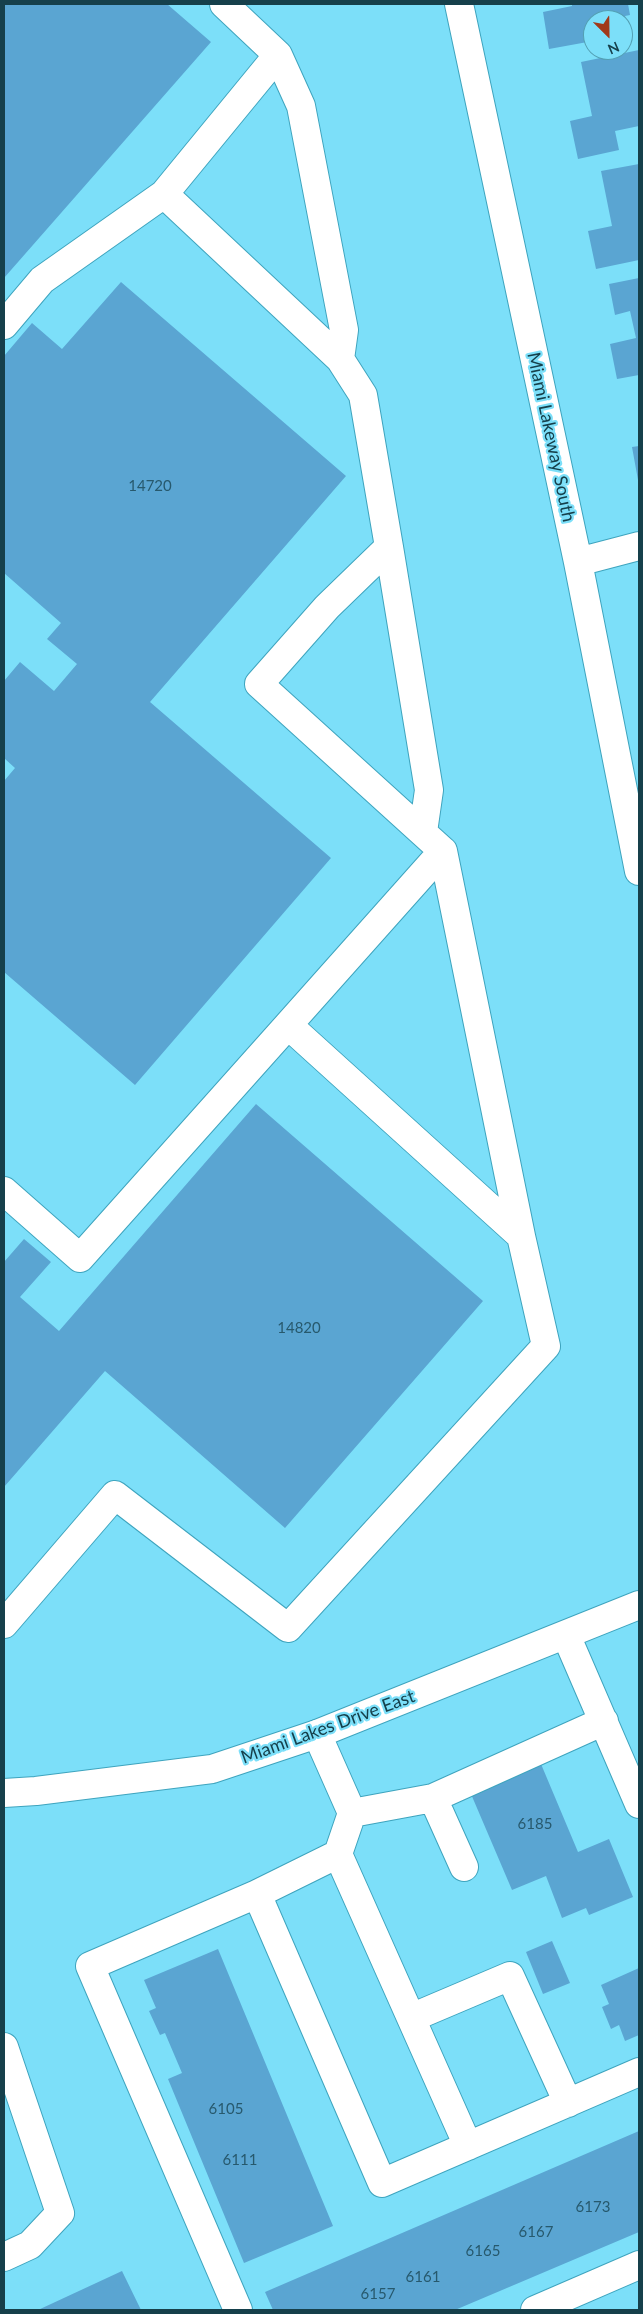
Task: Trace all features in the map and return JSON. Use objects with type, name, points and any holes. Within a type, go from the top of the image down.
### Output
[{"type":"street","points":[[224,4],[278,55],[301,106],[344,330],[340,359]]},
{"type":"street","name":"Miami Lakeway South","points":[[459,4],[578,562],[639,871]]},
{"type":"street","points":[[4,325],[42,280],[164,194],[278,55]]},
{"type":"street","points":[[164,194],[340,359],[363,396],[429,790],[423,832]]},
{"type":"street","points":[[578,562],[639,546]]},
{"type":"street","points":[[4,1624],[115,1495],[288,1628],[546,1346],[521,1236],[443,850],[259,684],[327,607],[389,547]]},
{"type":"street","points":[[4,1191],[80,1258],[443,850]]},
{"type":"street","points":[[288,1024],[521,1236]]},
{"type":"street","name":"Miami Lakes Drive East","points":[[4,1792],[36,1791],[212,1769],[317,1734],[639,1606]]},
{"type":"street","points":[[566,1635],[639,1804]]},
{"type":"street","points":[[352,1813],[433,1798],[604,1722]]},
{"type":"street","points":[[317,1734],[352,1813],[338,1854],[468,2146]]},
{"type":"street","points":[[433,1798],[464,1868]]},
{"type":"street","points":[[238,2310],[90,1966],[258,1894],[338,1854]]},
{"type":"street","points":[[258,1894],[382,2183],[639,2072]]},
{"type":"street","points":[[411,2018],[510,1976],[568,2103]]},
{"type":"street","points":[[4,2046],[60,2213],[30,2245],[4,2257]]},
{"type":"street","points":[[535,2310],[639,2265]]},
{"type":"building","points":[[4,4],[167,4],[211,42],[4,278]]},
{"type":"building","points":[[572,4],[628,4],[629,10],[583,10],[583,43],[549,49],[543,12],[572,6]]},
{"type":"building","points":[[639,50],[639,126],[615,131],[619,150],[578,159],[570,121],[592,116],[581,62],[591,60],[633,60],[633,51]]},
{"type":"building","points":[[639,164],[639,260],[596,269],[588,231],[612,226],[601,171]]},
{"type":"building","points":[[639,278],[639,375],[617,379],[610,344],[636,338],[630,311],[615,315],[609,284]]},
{"type":"building","points":[[121,282],[346,476],[150,702],[331,858],[135,1085],[4,972],[4,781],[15,768],[4,758],[4,681],[20,662],[54,691],[77,664],[47,639],[61,623],[4,573],[4,356],[32,323],[62,349]]},
{"type":"building","points":[[639,446],[639,480],[638,480],[632,447]]},
{"type":"building","points":[[256,1104],[483,1301],[285,1528],[105,1371],[4,1487],[4,1262],[24,1239],[51,1262],[20,1297],[59,1331]]},
{"type":"building","points":[[541,1764],[578,1852],[609,1839],[633,1897],[589,1915],[586,1908],[562,1918],[546,1876],[512,1890],[471,1794]]},
{"type":"building","points":[[552,1941],[570,1983],[543,1994],[526,1952]]},
{"type":"building","points":[[218,1949],[333,2226],[244,2263],[168,2079],[182,2073],[165,2033],[160,2035],[149,2011],[156,2008],[144,1980]]},
{"type":"building","points":[[639,1968],[639,2035],[625,2041],[619,2025],[611,2029],[602,2007],[609,2004],[601,1985]]},
{"type":"building","points":[[639,2131],[639,2232],[455,2310],[273,2310],[265,2292]]},
{"type":"building","points":[[122,2271],[141,2310],[38,2310]]}]
